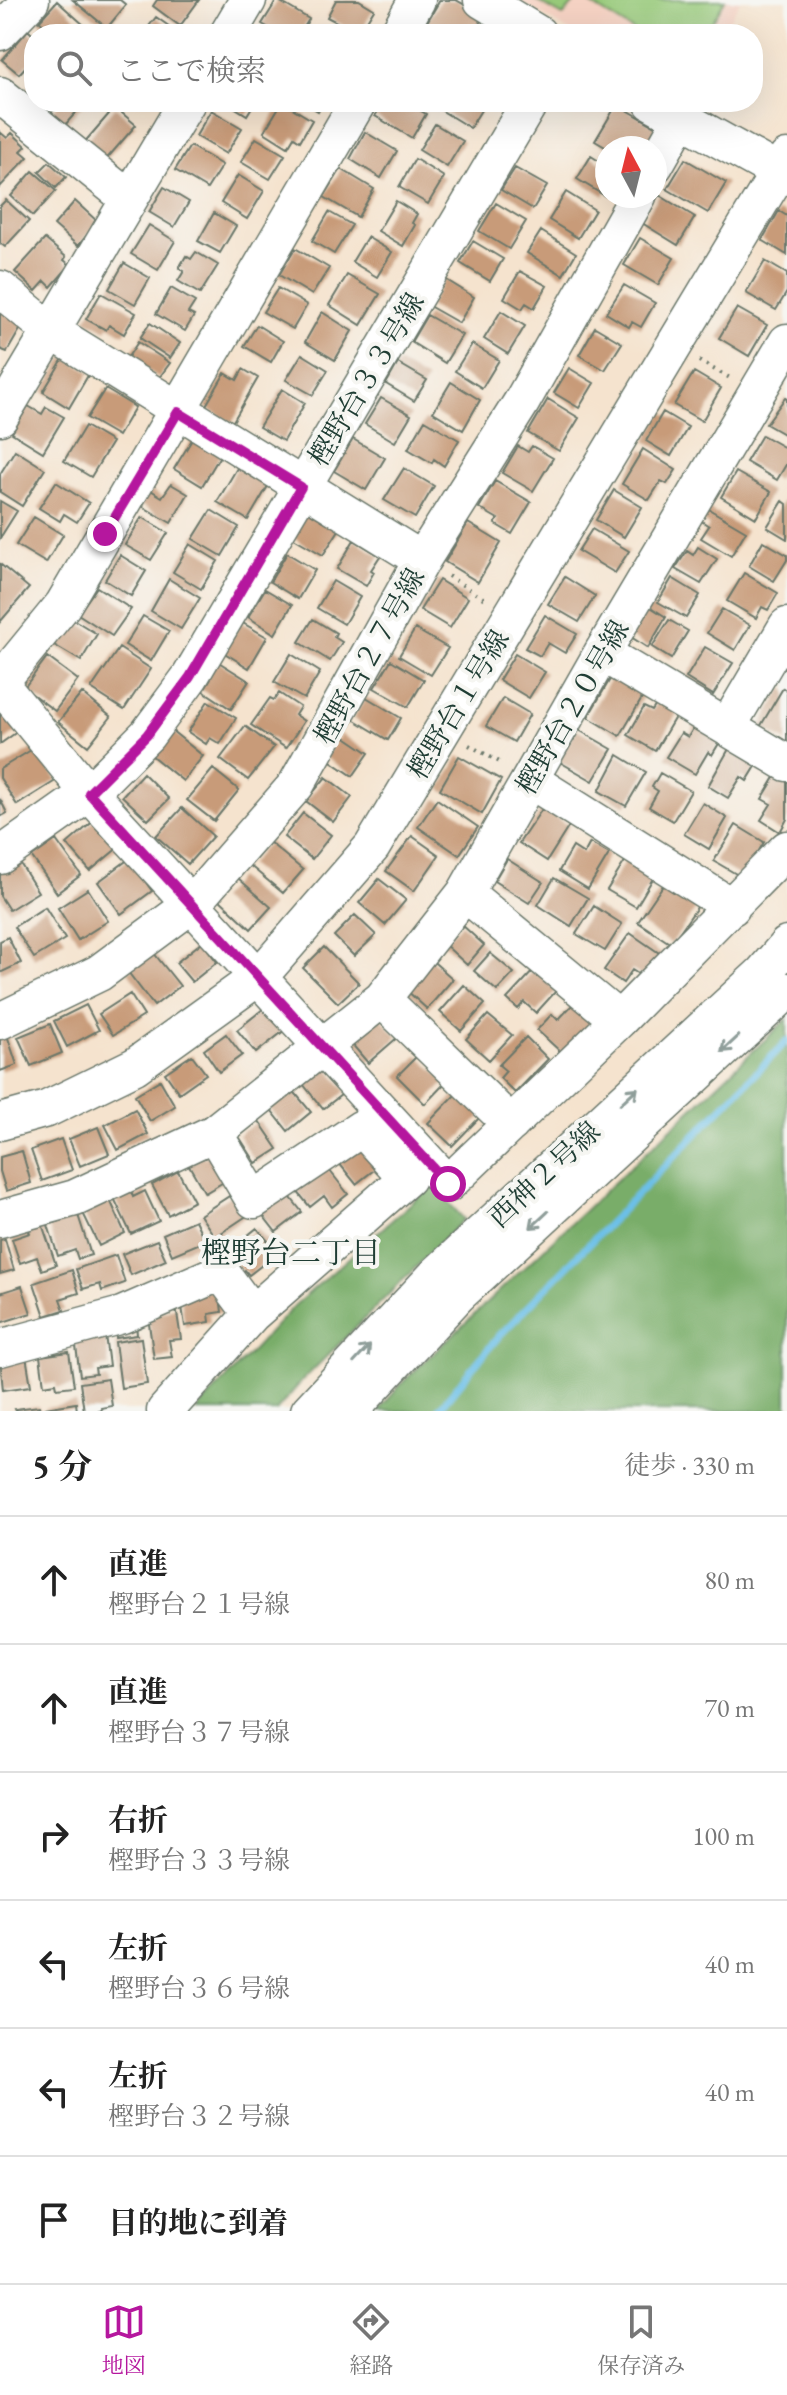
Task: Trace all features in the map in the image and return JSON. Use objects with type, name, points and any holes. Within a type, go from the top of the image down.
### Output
[{"type":"street","points":[[0,32],[31,0]]},
{"type":"street","points":[[234,24],[248,0]]},
{"type":"street","points":[[404,24],[417,0]]},
{"type":"street","points":[[482,0],[522,24]]},
{"type":"street","points":[[0,95],[129,199]]},
{"type":"street","points":[[0,417],[181,112]]},
{"type":"street","points":[[352,112],[63,605],[0,683],[89,793],[448,1184],[619,1020],[787,849]]},
{"type":"street","name":"樫野台３３号線","points":[[0,856],[89,793],[147,735],[190,677],[524,112]]},
{"type":"street","points":[[661,136],[666,112]]},
{"type":"street","points":[[668,112],[783,165]]},
{"type":"street","name":"樫野台１号線","points":[[0,1122],[47,1109],[135,1066],[260,976],[372,847],[783,165]]},
{"type":"street","name":"樫野台２７号線","points":[[0,1021],[99,973],[191,905],[296,785],[422,560],[521,403],[631,208]]},
{"type":"street","points":[[0,289],[51,331],[422,560]]},
{"type":"street","name":"樫野台２０号線","points":[[0,1219],[75,1198],[214,1133],[382,999],[465,893],[602,653],[787,342]]},
{"type":"street","points":[[728,726],[787,626]]},
{"type":"street","points":[[602,653],[787,763]]},
{"type":"street","points":[[530,780],[732,907]]},
{"type":"street","points":[[465,893],[619,1020]]},
{"type":"street","name":"西神２号線","points":[[309,1411],[437,1274],[763,973],[787,945]]},
{"type":"street","name":"西神２号線","points":[[350,1411],[458,1295],[787,991]]},
{"type":"street","points":[[382,999],[511,1124]]},
{"type":"street","points":[[165,1411],[252,1314],[407,1178],[362,1128],[254,1200],[214,1133]]},
{"type":"street","points":[[0,1348],[122,1315],[221,1272],[252,1314]]},
{"type":"path","points":[[673,347],[757,393]]},
{"type":"path","points":[[422,560],[511,615]]},
{"type":"path","points":[[443,730],[530,780]]},
{"type":"shaded area","points":[[518,0],[741,0],[727,24],[558,24]]},
{"type":"green space","points":[[535,0],[577,0],[563,16]]},
{"type":"green space","points":[[584,0],[725,0],[711,24],[623,24]]},
{"type":"green space","points":[[787,1019],[787,1411],[378,1411],[404,1381]]},
{"type":"green space","points":[[432,1185],[464,1219],[301,1382],[276,1411],[196,1411],[295,1305]]},
{"type":"building","points":[[73,0],[120,0],[126,5],[110,24],[102,24]]},
{"type":"building","points":[[157,0],[199,0],[181,24],[153,6]]},
{"type":"building","points":[[277,0],[309,19],[306,24],[262,24]]},
{"type":"building","points":[[336,0],[359,0],[374,9],[365,24],[340,24],[327,17]]},
{"type":"building","points":[[440,0],[456,0],[484,16],[479,24],[426,24]]},
{"type":"building","points":[[57,1],[83,24],[42,24],[39,21]]},
{"type":"building","points":[[156,17],[166,24],[151,24]]},
{"type":"building","points":[[24,35],[24,68],[19,74],[2,60]]},
{"type":"building","points":[[52,112],[76,112],[65,125]]},
{"type":"building","points":[[111,112],[121,112],[136,125],[104,162],[83,144]]},
{"type":"building","points":[[210,112],[242,128],[226,154],[196,136]]},
{"type":"building","points":[[276,112],[299,112],[312,120],[300,141],[294,137],[288,147],[264,132]]},
{"type":"building","points":[[378,112],[426,114],[412,138],[375,116]]},
{"type":"building","points":[[444,112],[480,112],[470,128]]},
{"type":"building","points":[[612,112],[631,112],[658,128],[653,136],[598,136]]},
{"type":"building","points":[[435,124],[463,141],[447,167],[419,150]]},
{"type":"building","points":[[0,132],[7,138],[12,133],[26,146],[21,151],[28,157],[0,187]]},
{"type":"building","points":[[365,132],[397,151],[381,178],[350,159]]},
{"type":"building","points":[[256,138],[285,155],[270,179],[241,162]]},
{"type":"building","points":[[190,146],[222,165],[207,189],[175,170]]},
{"type":"building","points":[[591,156],[595,158],[595,190],[577,179]]},
{"type":"building","points":[[415,159],[444,177],[428,204],[399,187]]},
{"type":"building","points":[[685,159],[726,183],[708,213],[667,189]]},
{"type":"building","points":[[49,162],[66,177],[56,188],[39,172]]},
{"type":"building","points":[[515,168],[547,186],[533,209],[501,190]]},
{"type":"building","points":[[341,169],[374,189],[358,217],[324,197]]},
{"type":"building","points":[[33,171],[56,191],[33,216],[11,196]]},
{"type":"building","points":[[238,175],[264,191],[247,219],[221,203]]},
{"type":"building","points":[[164,187],[189,202],[174,227],[149,212]]},
{"type":"building","points":[[566,192],[595,210],[578,238],[549,220]]},
{"type":"building","points":[[6,200],[29,221],[5,247],[0,243],[0,206]]},
{"type":"building","points":[[667,200],[695,217],[678,245],[642,223],[651,208],[667,208]]},
{"type":"building","points":[[75,201],[98,222],[78,246],[54,225]]},
{"type":"building","points":[[396,201],[417,214],[412,223],[415,225],[403,246],[378,231]]},
{"type":"building","points":[[496,203],[526,221],[509,249],[479,231]]},
{"type":"building","points":[[779,211],[787,216],[787,255],[762,240]]},
{"type":"building","points":[[329,212],[352,225],[334,254],[312,241]]},
{"type":"building","points":[[214,213],[236,226],[220,253],[198,241]]},
{"type":"building","points":[[149,225],[175,241],[158,270],[131,254]]},
{"type":"building","points":[[541,231],[576,253],[563,275],[527,253]]},
{"type":"building","points":[[367,237],[392,252],[377,277],[352,262]]},
{"type":"building","points":[[640,238],[674,258],[658,285],[624,265]]},
{"type":"building","points":[[45,239],[66,257],[64,260],[70,265],[51,287],[45,281],[36,291],[15,272]]},
{"type":"building","points":[[473,241],[503,259],[490,281],[460,263]]},
{"type":"building","points":[[295,248],[329,268],[312,295],[279,275]]},
{"type":"building","points":[[196,252],[218,265],[200,294],[178,281],[184,271],[179,268],[186,256],[191,259]]},
{"type":"building","points":[[765,261],[787,274],[787,292],[776,310],[746,293]]},
{"type":"building","points":[[124,263],[150,278],[135,304],[109,289]]},
{"type":"building","points":[[520,271],[547,286],[534,308],[526,303],[522,309],[504,298]]},
{"type":"building","points":[[347,275],[380,294],[361,325],[329,305]]},
{"type":"building","points":[[445,279],[474,297],[459,323],[429,306]]},
{"type":"building","points":[[624,285],[655,303],[641,327],[632,322],[629,327],[606,313]]},
{"type":"building","points":[[171,288],[195,302],[188,313],[194,316],[185,331],[156,314]]},
{"type":"building","points":[[278,288],[307,305],[293,329],[263,312]]},
{"type":"building","points":[[101,293],[136,313],[124,334],[109,325],[106,330],[86,319]]},
{"type":"building","points":[[0,307],[25,321],[7,352],[0,349]]},
{"type":"building","points":[[737,308],[767,325],[749,356],[719,338]]},
{"type":"building","points":[[501,311],[525,326],[508,354],[484,339]]},
{"type":"building","points":[[322,312],[352,331],[335,360],[305,342]]},
{"type":"building","points":[[427,315],[462,335],[445,363],[411,342]]},
{"type":"building","points":[[150,323],[180,343],[170,358],[140,338]]},
{"type":"building","points":[[257,325],[283,341],[271,362],[244,346]]},
{"type":"building","points":[[595,327],[622,343],[605,370],[579,355]]},
{"type":"building","points":[[138,342],[170,363],[159,378],[128,357]]},
{"type":"building","points":[[472,344],[499,360],[482,388],[455,371]]},
{"type":"building","points":[[302,354],[328,370],[313,395],[286,380]]},
{"type":"building","points":[[64,357],[90,372],[69,408],[43,392]]},
{"type":"building","points":[[398,363],[427,380],[414,401],[386,384]]},
{"type":"building","points":[[569,368],[594,383],[579,408],[554,393]]},
{"type":"building","points":[[243,369],[258,378],[232,423],[205,407],[225,373],[237,380]]},
{"type":"building","points":[[694,372],[721,388],[702,421],[674,405]]},
{"type":"building","points":[[451,382],[480,400],[463,430],[433,412]]},
{"type":"building","points":[[105,389],[135,407],[118,436],[87,418]]},
{"type":"building","points":[[282,389],[305,403],[283,441],[259,427]]},
{"type":"building","points":[[381,398],[411,415],[395,442],[365,424]]},
{"type":"building","points":[[548,399],[579,418],[559,451],[528,433]]},
{"type":"building","points":[[787,399],[787,436],[766,424]]},
{"type":"building","points":[[28,406],[42,414],[46,407],[64,417],[43,452],[12,433]]},
{"type":"building","points":[[663,412],[688,427],[671,456],[646,441]]},
{"type":"building","points":[[425,420],[459,440],[444,466],[434,459],[432,463],[408,449]]},
{"type":"building","points":[[85,426],[112,442],[91,477],[64,461]]},
{"type":"building","points":[[762,435],[787,449],[787,463],[777,480],[746,462]]},
{"type":"building","points":[[193,438],[221,454],[202,486],[174,469]]},
{"type":"building","points":[[353,439],[385,458],[366,490],[334,471]]},
{"type":"building","points":[[518,446],[528,452],[532,446],[553,458],[533,491],[502,473]]},
{"type":"building","points":[[643,449],[676,470],[667,484],[661,481],[649,500],[622,484]]},
{"type":"building","points":[[15,450],[45,469],[22,506],[0,492],[0,474]]},
{"type":"building","points":[[237,468],[268,486],[248,520],[217,502]]},
{"type":"building","points":[[404,468],[434,486],[415,518],[384,500]]},
{"type":"building","points":[[736,472],[771,492],[756,518],[721,497]]},
{"type":"building","points":[[495,481],[531,502],[512,534],[495,524],[498,519],[479,508]]},
{"type":"building","points":[[56,482],[89,503],[77,522],[64,514],[60,521],[39,508]]},
{"type":"building","points":[[171,484],[188,494],[171,523],[140,505],[149,489],[162,497]]},
{"type":"building","points":[[614,490],[642,507],[624,537],[596,520]]},
{"type":"building","points":[[0,501],[17,511],[0,538]]},
{"type":"building","points":[[783,501],[787,504],[787,539],[767,527]]},
{"type":"building","points":[[707,508],[746,531],[731,556],[701,538],[709,526],[700,520]]},
{"type":"building","points":[[211,510],[239,527],[222,556],[193,539]]},
{"type":"building","points":[[307,511],[339,530],[323,555],[292,537]]},
{"type":"building","points":[[34,517],[63,535],[46,563],[16,545]]},
{"type":"building","points":[[142,517],[168,533],[151,560],[125,545]]},
{"type":"building","points":[[468,523],[501,543],[478,582],[445,562]]},
{"type":"building","points":[[592,529],[629,551],[615,573],[578,551]]},
{"type":"building","points":[[354,540],[380,556],[366,586],[337,569]]},
{"type":"building","points":[[763,541],[787,555],[774,581],[749,566]]},
{"type":"building","points":[[190,544],[218,561],[201,589],[173,572]]},
{"type":"building","points":[[698,547],[717,559],[701,584],[675,569],[687,551],[693,555]]},
{"type":"building","points":[[287,553],[315,570],[298,599],[270,582]]},
{"type":"building","points":[[120,555],[146,571],[131,596],[105,580]]},
{"type":"building","points":[[0,564],[29,588],[0,622]]},
{"type":"building","points":[[744,573],[778,593],[768,610],[762,607],[756,618],[727,601]]},
{"type":"building","points":[[565,577],[595,596],[579,622],[548,604]]},
{"type":"building","points":[[672,578],[700,595],[686,618],[658,602]]},
{"type":"building","points":[[169,579],[200,598],[181,629],[151,611]]},
{"type":"building","points":[[439,580],[468,598],[450,628],[420,610]]},
{"type":"building","points":[[333,581],[360,597],[344,624],[317,608]]},
{"type":"building","points":[[97,587],[131,609],[112,636],[78,614]]},
{"type":"building","points":[[265,589],[292,605],[275,634],[248,617]]},
{"type":"building","points":[[649,606],[666,617],[648,648],[631,637]]},
{"type":"building","points":[[722,609],[750,625],[735,650],[707,633]]},
{"type":"building","points":[[545,615],[577,634],[565,653],[548,643],[540,656],[525,648]]},
{"type":"building","points":[[143,616],[169,631],[151,661],[125,645]]},
{"type":"building","points":[[71,618],[97,634],[81,661],[54,645]]},
{"type":"building","points":[[313,619],[336,633],[334,637],[342,642],[330,661],[299,642]]},
{"type":"building","points":[[669,620],[688,631],[671,659],[652,647]]},
{"type":"building","points":[[241,622],[267,637],[249,668],[223,652]]},
{"type":"building","points":[[415,629],[448,648],[431,675],[399,656]]},
{"type":"building","points":[[705,647],[733,663],[713,695],[686,678]]},
{"type":"building","points":[[119,648],[151,669],[124,710],[91,689]]},
{"type":"building","points":[[291,654],[320,672],[304,699],[274,682]]},
{"type":"building","points":[[515,654],[545,672],[529,698],[499,680]]},
{"type":"building","points":[[47,657],[78,680],[55,711],[24,688]]},
{"type":"building","points":[[391,660],[424,680],[408,707],[374,688]]},
{"type":"building","points":[[217,661],[249,681],[231,709],[199,688]]},
{"type":"building","points":[[612,676],[644,695],[620,736],[588,717]]},
{"type":"building","points":[[783,688],[787,691],[787,742],[760,727]]},
{"type":"building","points":[[82,693],[111,717],[88,746],[58,722]]},
{"type":"building","points":[[279,693],[300,707],[295,715],[304,721],[286,748],[251,725],[270,698],[274,700]]},
{"type":"building","points":[[366,697],[401,718],[388,740],[353,719]]},
{"type":"building","points":[[503,698],[530,714],[514,742],[486,726]]},
{"type":"building","points":[[659,700],[678,712],[655,751],[628,735],[644,707],[652,711]]},
{"type":"building","points":[[208,701],[236,718],[220,744],[210,738],[206,744],[188,732]]},
{"type":"building","points":[[0,710],[21,729],[0,744]]},
{"type":"building","points":[[698,720],[724,735],[712,755],[708,752],[695,774],[666,757],[681,733],[688,737]]},
{"type":"building","points":[[245,726],[274,747],[248,780],[220,759]]},
{"type":"building","points":[[577,729],[612,749],[593,781],[558,761]]},
{"type":"building","points":[[171,730],[203,756],[183,781],[151,755]]},
{"type":"building","points":[[341,734],[369,753],[353,776],[325,757]]},
{"type":"building","points":[[36,747],[57,780],[17,805],[0,778],[0,769]]},
{"type":"building","points":[[730,747],[758,763],[747,781],[741,777],[728,798],[708,786]]},
{"type":"building","points":[[618,755],[646,772],[626,806],[599,791]]},
{"type":"building","points":[[459,756],[501,780],[482,814],[440,789]]},
{"type":"building","points":[[213,769],[239,790],[214,821],[187,800]]},
{"type":"building","points":[[779,771],[787,776],[787,819],[780,832],[761,820],[771,804],[762,799]]},
{"type":"building","points":[[143,773],[169,799],[148,820],[122,796]]},
{"type":"building","points":[[660,773],[691,791],[673,821],[649,807],[658,791],[652,787]]},
{"type":"building","points":[[326,777],[352,797],[333,822],[306,801]]},
{"type":"building","points":[[0,799],[7,813],[0,817]]},
{"type":"building","points":[[437,799],[478,827],[459,855],[418,827]]},
{"type":"building","points":[[703,803],[727,818],[709,849],[684,834]]},
{"type":"building","points":[[182,808],[213,836],[188,864],[156,836]]},
{"type":"building","points":[[542,809],[569,826],[547,861],[519,843]]},
{"type":"building","points":[[303,813],[331,835],[312,859],[284,837]]},
{"type":"building","points":[[97,818],[120,846],[90,871],[67,844]]},
{"type":"building","points":[[736,825],[764,842],[743,878],[714,861]]},
{"type":"building","points":[[412,836],[439,855],[414,891],[386,871]]},
{"type":"building","points":[[56,840],[81,875],[57,893],[32,857]]},
{"type":"building","points":[[269,842],[303,870],[283,893],[249,865]]},
{"type":"building","points":[[590,843],[609,854],[588,889],[559,871],[573,847],[584,854]]},
{"type":"building","points":[[627,858],[655,875],[636,907],[607,890]]},
{"type":"building","points":[[129,859],[152,891],[121,914],[98,882]]},
{"type":"building","points":[[507,859],[543,882],[529,903],[494,881]]},
{"type":"building","points":[[18,860],[38,892],[9,910],[0,896],[0,871]]},
{"type":"building","points":[[238,878],[271,907],[251,929],[219,899]]},
{"type":"building","points":[[554,878],[588,898],[571,926],[538,905]]},
{"type":"building","points":[[379,879],[406,900],[385,925],[359,903]]},
{"type":"building","points":[[666,881],[700,903],[671,944],[638,922]]},
{"type":"building","points":[[88,889],[108,921],[78,940],[58,908]]},
{"type":"building","points":[[594,906],[622,924],[605,951],[576,934]]},
{"type":"building","points":[[45,907],[65,939],[34,958],[14,927]]},
{"type":"building","points":[[355,915],[376,935],[354,956],[334,936]]},
{"type":"building","points":[[461,924],[484,945],[467,965],[443,943]]},
{"type":"building","points":[[630,933],[662,955],[646,979],[632,970],[623,983],[604,970]]},
{"type":"building","points":[[8,937],[21,963],[0,973],[0,941]]},
{"type":"building","points":[[202,942],[217,962],[192,982],[176,963]]},
{"type":"building","points":[[324,947],[359,983],[338,1003],[303,968]]},
{"type":"building","points":[[153,952],[180,986],[154,1006],[128,972]]},
{"type":"building","points":[[490,953],[514,973],[497,991],[474,971]]},
{"type":"building","points":[[427,956],[453,979],[427,1009],[404,988]]},
{"type":"building","points":[[535,969],[556,991],[536,1013],[524,1002],[518,1009],[507,999]]},
{"type":"building","points":[[464,985],[485,1004],[461,1031],[440,1012]]},
{"type":"building","points":[[130,994],[144,1016],[113,1035],[99,1014]]},
{"type":"building","points":[[575,1002],[594,1020],[562,1053],[537,1030],[552,1014],[558,1020]]},
{"type":"building","points":[[86,1005],[99,1030],[67,1047],[54,1021]]},
{"type":"building","points":[[268,1005],[286,1029],[256,1053],[237,1030]]},
{"type":"building","points":[[488,1015],[512,1035],[489,1060],[466,1039]]},
{"type":"building","points":[[380,1017],[398,1037],[368,1063],[351,1043]]},
{"type":"building","points":[[50,1024],[62,1053],[31,1066],[18,1037]]},
{"type":"building","points":[[226,1034],[242,1055],[219,1072],[204,1050]]},
{"type":"building","points":[[7,1035],[17,1065],[0,1071],[0,1037]]},
{"type":"building","points":[[526,1037],[548,1059],[515,1093],[500,1078],[506,1071],[499,1065]]},
{"type":"building","points":[[192,1055],[206,1074],[179,1093],[165,1073]]},
{"type":"building","points":[[418,1055],[446,1082],[425,1104],[397,1076]]},
{"type":"building","points":[[326,1065],[346,1091],[323,1109],[303,1084]]},
{"type":"building","points":[[160,1080],[175,1106],[150,1121],[135,1095]]},
{"type":"building","points":[[291,1088],[311,1112],[288,1131],[268,1106]]},
{"type":"building","points":[[458,1092],[482,1115],[452,1146],[428,1123]]},
{"type":"building","points":[[135,1109],[148,1134],[118,1150],[105,1125]]},
{"type":"building","points":[[259,1121],[278,1149],[256,1163],[238,1135]]},
{"type":"building","points":[[98,1127],[109,1154],[80,1166],[69,1139]]},
{"type":"building","points":[[61,1139],[72,1170],[42,1181],[31,1150]]},
{"type":"building","points":[[361,1144],[379,1166],[356,1184],[338,1162]]},
{"type":"building","points":[[22,1151],[31,1183],[6,1191],[0,1171],[0,1157]]},
{"type":"building","points":[[201,1152],[204,1158],[212,1153],[227,1180],[205,1193],[186,1160]]},
{"type":"building","points":[[326,1166],[348,1194],[332,1207],[324,1196],[310,1207],[296,1190]]},
{"type":"building","points":[[178,1171],[194,1201],[168,1215],[152,1185]]},
{"type":"building","points":[[130,1188],[133,1197],[145,1191],[159,1221],[131,1234],[113,1196]]},
{"type":"building","points":[[284,1189],[302,1212],[276,1232],[258,1209]]},
{"type":"building","points":[[234,1193],[248,1215],[215,1237],[200,1215]]},
{"type":"building","points":[[110,1200],[125,1233],[99,1246],[83,1213]]},
{"type":"building","points":[[78,1215],[91,1255],[78,1259],[75,1250],[58,1256],[48,1225]]},
{"type":"building","points":[[195,1220],[205,1241],[172,1255],[163,1234]]},
{"type":"building","points":[[41,1221],[56,1265],[42,1270],[37,1257],[20,1263],[12,1239],[30,1233],[27,1226]]},
{"type":"building","points":[[257,1228],[273,1247],[267,1252],[271,1258],[249,1275],[227,1252]]},
{"type":"building","points":[[5,1239],[14,1270],[0,1274],[0,1240]]},
{"type":"building","points":[[157,1240],[166,1260],[131,1275],[122,1254]]},
{"type":"building","points":[[116,1255],[125,1283],[102,1291],[100,1284],[83,1289],[76,1269]]},
{"type":"building","points":[[72,1270],[79,1293],[60,1299],[64,1310],[45,1316],[34,1283]]},
{"type":"building","points":[[22,1286],[31,1313],[0,1323],[0,1293]]},
{"type":"building","points":[[219,1289],[222,1312],[209,1314],[210,1322],[185,1326],[180,1294]]},
{"type":"building","points":[[176,1307],[181,1339],[169,1340],[172,1357],[154,1359],[148,1317]]},
{"type":"building","points":[[136,1323],[137,1335],[116,1338],[114,1326]]},
{"type":"building","points":[[105,1335],[109,1366],[95,1368],[96,1374],[80,1376],[75,1339]]},
{"type":"building","points":[[141,1338],[147,1384],[121,1388],[115,1342]]},
{"type":"building","points":[[69,1352],[74,1386],[57,1388],[56,1383],[44,1385],[40,1356]]},
{"type":"building","points":[[26,1356],[31,1386],[3,1390],[0,1359]]},
{"type":"building","points":[[108,1379],[112,1406],[101,1408],[102,1411],[84,1411],[80,1383]]},
{"type":"building","points":[[76,1403],[77,1411],[46,1411],[45,1408]]},
{"type":"building","points":[[39,1406],[40,1411],[15,1409]]},
{"type":"waterway","points":[[437,1411],[499,1336],[787,1041]]},
{"type":"district","name":"樫野台二丁目","points":[[291,1252]]},
{"type":"route","points":[[105,534],[178,412],[301,487],[190,677],[147,735],[89,793],[448,1184]]}]
